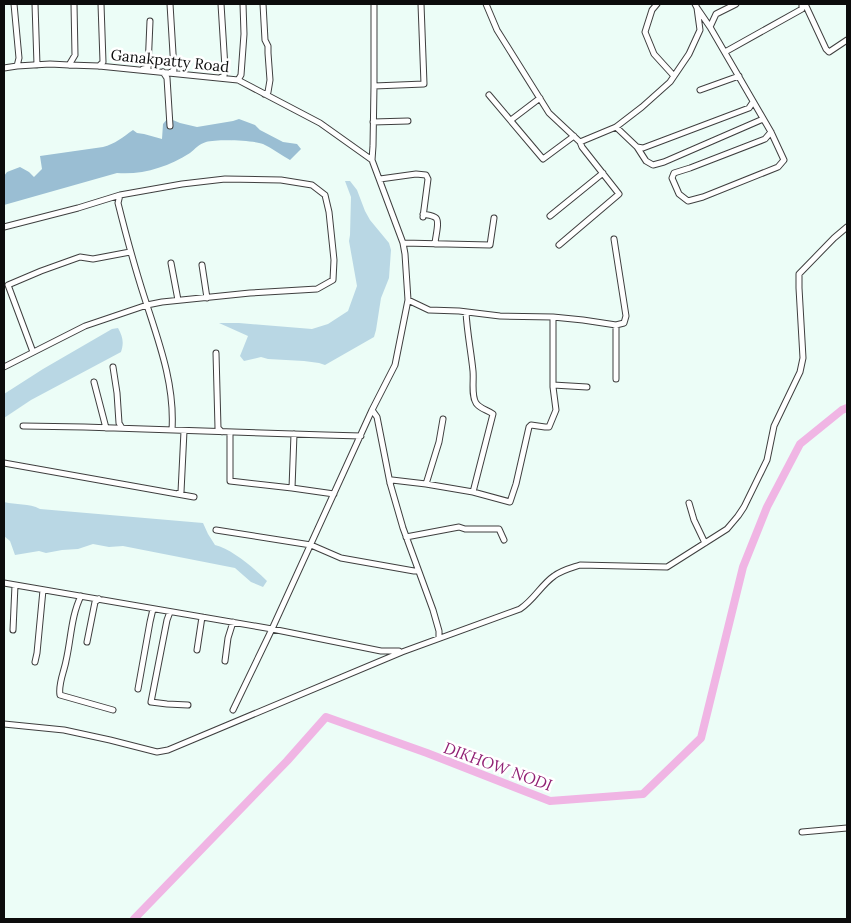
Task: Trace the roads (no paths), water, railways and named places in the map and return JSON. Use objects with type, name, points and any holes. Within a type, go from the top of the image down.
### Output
[{"type":"street","points":[[14,4],[19,58],[17,66]]},
{"type":"street","points":[[35,4],[37,65]]},
{"type":"street","points":[[69,65],[75,55],[74,4]]},
{"type":"street","points":[[99,66],[103,62],[102,4]]},
{"type":"street","points":[[170,4],[174,70],[166,73],[170,126]]},
{"type":"street","points":[[219,78],[224,76],[225,68],[221,4]]},
{"type":"street","points":[[238,80],[242,75],[243,4]]},
{"type":"street","points":[[263,4],[270,80],[268,92],[264,94]]},
{"type":"street","points":[[233,710],[372,410],[395,365],[408,300],[403,243],[372,160],[374,122],[374,4]]},
{"type":"street","points":[[374,86],[424,84],[420,4]]},
{"type":"street","points":[[486,4],[497,30],[549,113],[580,142],[619,194],[559,245]]},
{"type":"street","points":[[656,4],[652,10],[645,32],[654,54],[674,76]]},
{"type":"street","points":[[710,26],[716,14],[736,4]]},
{"type":"street","points":[[724,52],[802,9],[804,4]]},
{"type":"street","points":[[804,4],[829,52],[847,40]]},
{"type":"street","points":[[580,142],[616,127],[670,82],[689,54],[700,30],[696,6]]},
{"type":"street","points":[[696,6],[739,76],[771,132],[784,160],[778,167],[703,197],[688,201],[678,194],[672,178],[674,174],[765,139],[771,132]]},
{"type":"street","points":[[140,70],[148,68],[150,21]]},
{"type":"street","name":"Ganakpatty Road","points":[[4,68],[37,65],[99,66],[238,80],[320,123],[372,160]]},
{"type":"street","points":[[700,90],[739,76]]},
{"type":"street","points":[[490,95],[543,159],[574,136]]},
{"type":"street","points":[[511,120],[540,98]]},
{"type":"street","points":[[637,147],[643,148],[749,108],[753,102]]},
{"type":"street","points":[[616,127],[637,147],[646,161],[652,165],[664,162],[763,119]]},
{"type":"street","points":[[374,122],[408,121]]},
{"type":"street","points":[[550,216],[603,173]]},
{"type":"street","points":[[380,180],[416,174],[426,175],[428,178],[423,216],[437,218],[435,244]]},
{"type":"street","points":[[4,227],[120,195],[182,184],[225,180],[281,180],[312,185],[325,195],[334,260],[333,280],[317,289],[162,302],[85,326],[4,367]]},
{"type":"street","points":[[120,195],[118,203],[130,252],[169,381],[173,405],[172,430]]},
{"type":"street","points":[[403,243],[490,245],[494,218]]},
{"type":"street","points":[[4,724],[64,730],[157,752],[168,750],[402,652],[520,609],[529,603],[554,576],[568,568],[580,565],[667,567],[727,529],[744,507],[767,460],[774,426],[800,372],[803,358],[799,274],[847,227]]},
{"type":"street","points":[[408,300],[429,310],[500,316],[553,317],[616,325],[624,323],[626,316],[614,239]]},
{"type":"street","points":[[33,352],[8,285],[80,257],[93,259],[130,252]]},
{"type":"street","points":[[171,263],[178,300]]},
{"type":"street","points":[[202,265],[207,298]]},
{"type":"street","points":[[466,312],[467,335],[474,372],[474,396],[476,403],[493,414],[473,492]]},
{"type":"street","points":[[390,483],[392,480],[426,484],[473,492],[510,502],[529,427],[531,425],[550,426],[556,410],[553,385],[553,317]]},
{"type":"street","points":[[616,325],[616,379]]},
{"type":"street","points":[[216,353],[218,428],[222,432]]},
{"type":"street","points":[[113,367],[119,423],[122,428]]},
{"type":"street","points":[[94,382],[106,428]]},
{"type":"street","points":[[553,385],[587,387]]},
{"type":"street","points":[[372,410],[377,418],[390,483],[406,537],[433,610],[440,637]]},
{"type":"street","points":[[426,484],[439,442],[443,419]]},
{"type":"street","points":[[23,426],[360,436]]},
{"type":"street","points":[[178,494],[181,492],[184,431]]},
{"type":"street","points":[[230,432],[230,481],[334,494]]},
{"type":"street","points":[[292,488],[294,434]]},
{"type":"street","points":[[4,463],[194,497]]},
{"type":"street","points":[[689,503],[704,543]]},
{"type":"street","points":[[406,537],[458,527],[466,529],[500,529],[504,540]]},
{"type":"street","points":[[216,530],[311,545],[341,558],[414,571],[418,570]]},
{"type":"street","points":[[4,582],[272,629],[381,651],[402,652]]},
{"type":"street","points":[[13,630],[15,584]]},
{"type":"street","points":[[35,662],[43,590]]},
{"type":"street","points":[[81,596],[76,605],[59,688],[60,695],[113,710]]},
{"type":"street","points":[[87,642],[95,602],[99,600]]},
{"type":"street","points":[[138,689],[153,609]]},
{"type":"street","points":[[170,612],[151,702],[188,705]]},
{"type":"street","points":[[197,650],[202,617]]},
{"type":"street","points":[[225,661],[228,638],[233,622]]},
{"type":"street","points":[[802,832],[847,828]]},
{"type":"waterway","name":"DIKHOW NODI","points":[[134,919],[287,761],[326,717],[427,753],[550,801],[643,794],[701,738],[743,567],[767,507],[800,444],[847,408]]}]
